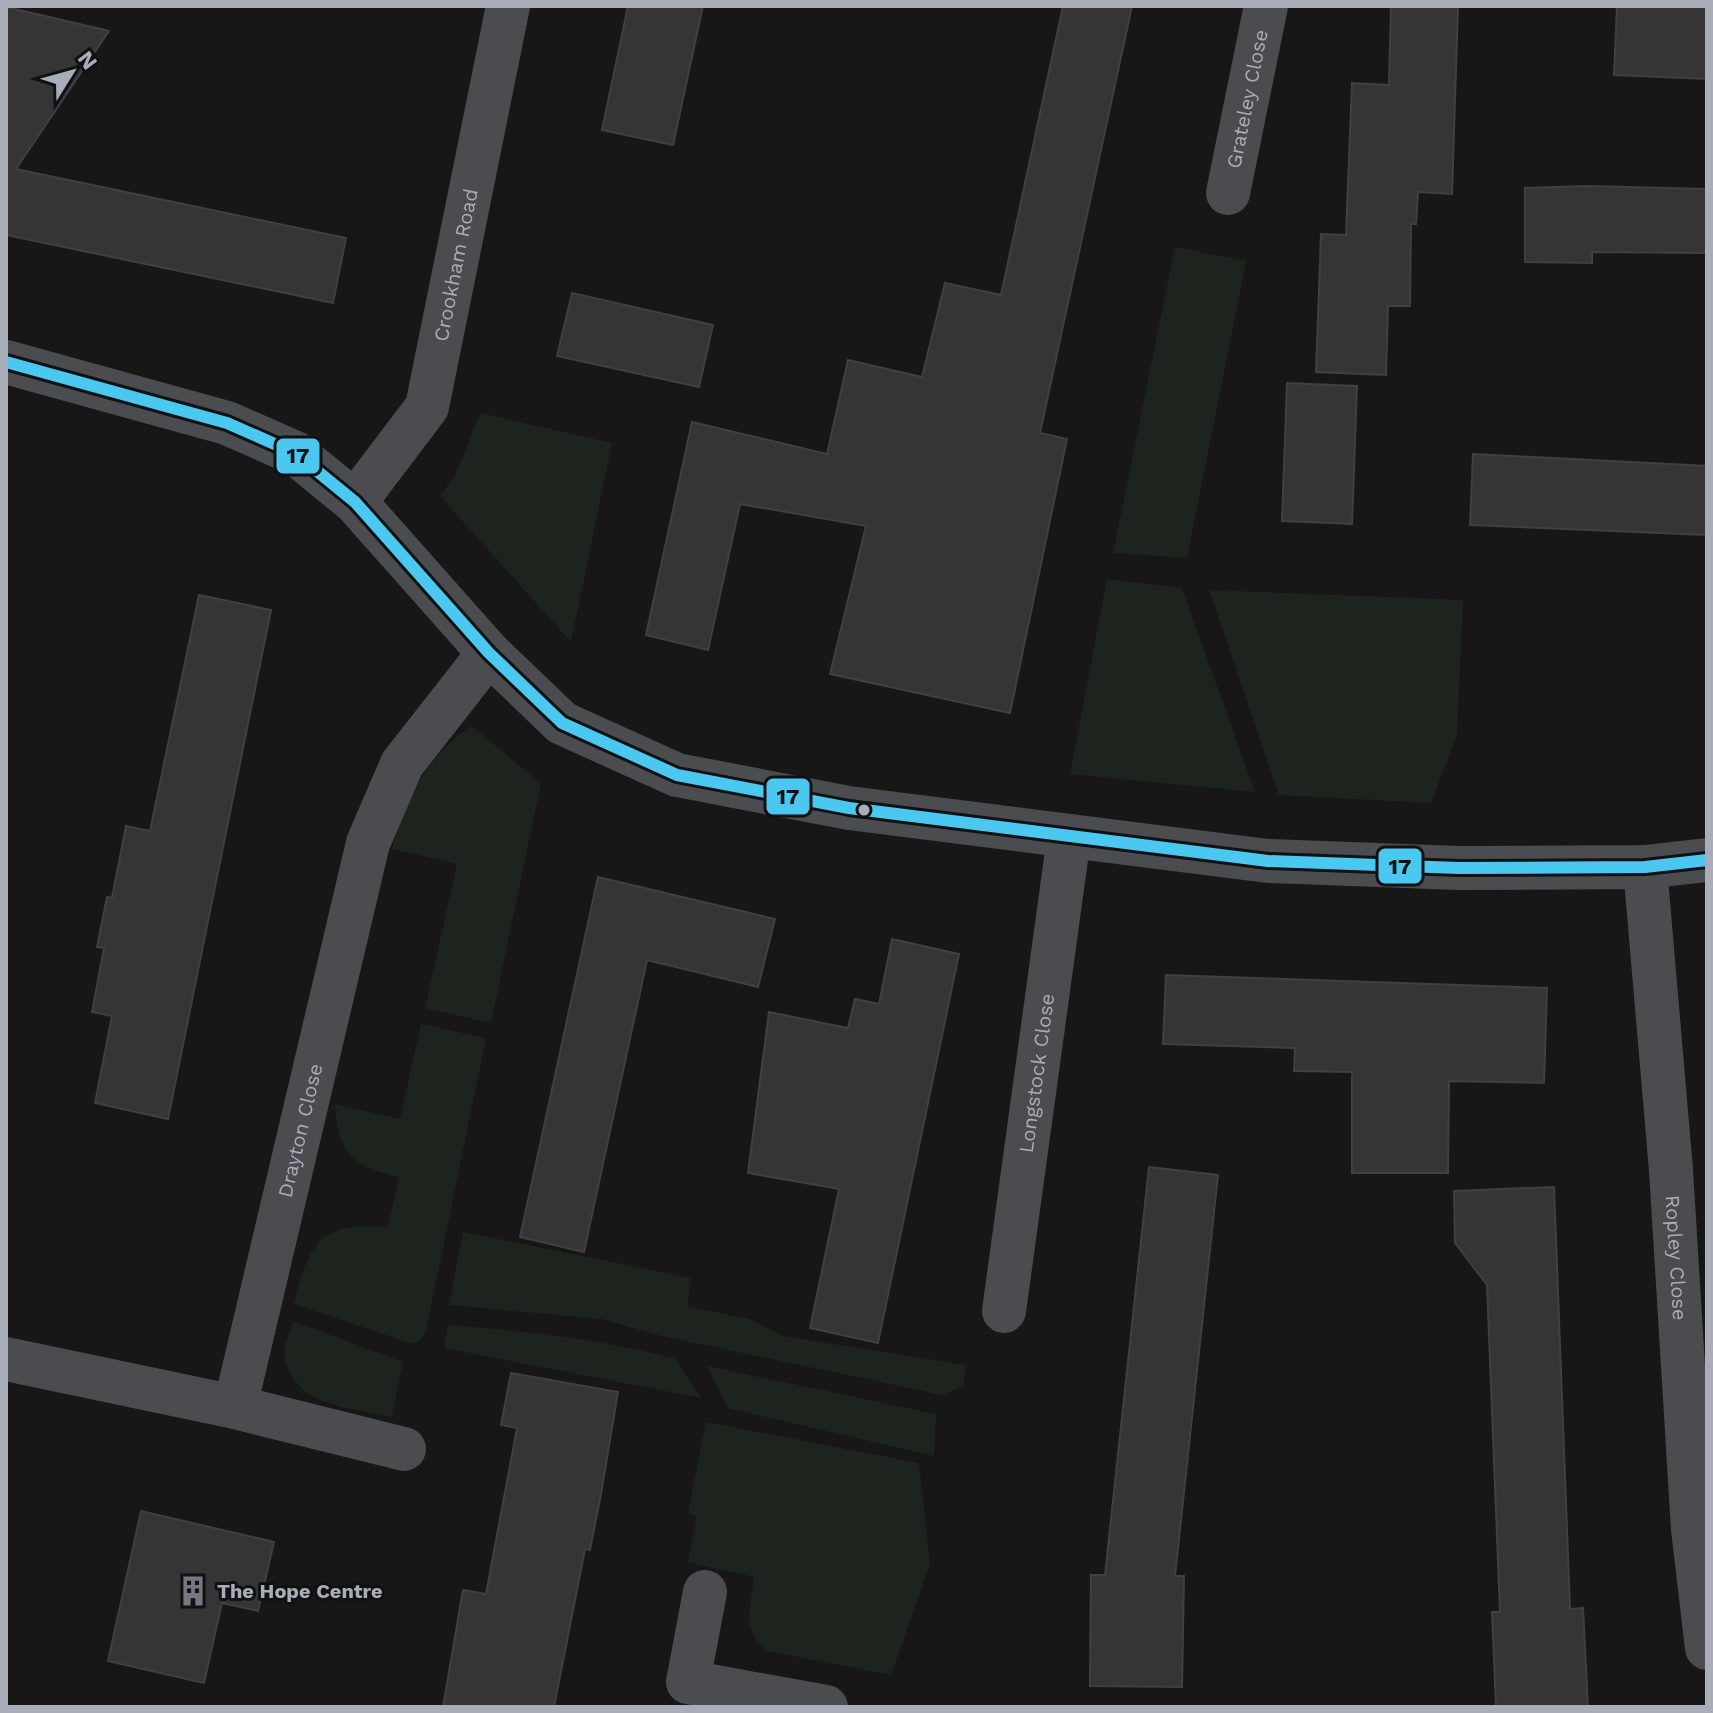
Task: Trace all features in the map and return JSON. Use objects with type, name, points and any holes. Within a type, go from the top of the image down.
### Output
[{"type":"street","name":"Crookham Road","points":[[355,502],[427,407],[508,6]]},
{"type":"street","name":"Grateley Close","points":[[1228,193],[1266,6]]},
{"type":"street","points":[[6,362],[227,423],[295,453],[355,502],[489,653],[562,723],[677,775],[849,808],[1268,861],[1459,868],[1645,867],[1707,860]]},
{"type":"street","name":"Drayton Close","points":[[235,1407],[368,843],[402,764],[489,653]]},
{"type":"street","name":"Longstock Close","points":[[1004,1311],[1069,837]]},
{"type":"street","name":"Ropley Close","points":[[1645,867],[1671,1170],[1693,1529],[1707,1648]]},
{"type":"street","points":[[6,1359],[235,1407],[404,1449]]},
{"type":"street","points":[[705,1592],[686,1695],[826,1707]]},
{"type":"shaded area","points":[[1175,247],[1246,261],[1187,558],[1113,553]]},
{"type":"shaded area","points":[[480,413],[612,443],[571,642],[440,496],[454,478]]},
{"type":"shaded area","points":[[1107,579],[1182,588],[1255,792],[1070,774]]},
{"type":"shaded area","points":[[1209,590],[1463,600],[1457,735],[1431,803],[1279,795]]},
{"type":"shaded area","points":[[471,726],[541,783],[491,1023],[425,1008],[457,864],[392,849],[404,812],[420,780],[441,752]]},
{"type":"shaded area","points":[[421,1024],[486,1038],[427,1326],[421,1340],[413,1344],[294,1304],[305,1265],[321,1240],[347,1228],[388,1228],[399,1177],[370,1168],[350,1155],[340,1135],[335,1104],[400,1119]]},
{"type":"shaded area","points":[[463,1232],[691,1278],[687,1306],[749,1319],[783,1336],[966,1365],[963,1386],[942,1395],[657,1335],[602,1319],[449,1305]]},
{"type":"shaded area","points":[[293,1321],[403,1362],[392,1417],[327,1402],[300,1387],[285,1358]]},
{"type":"shaded area","points":[[448,1325],[563,1337],[676,1359],[701,1398],[444,1348]]},
{"type":"shaded area","points":[[707,1366],[936,1414],[934,1456],[728,1408]]},
{"type":"shaded area","points":[[706,1422],[919,1463],[930,1564],[891,1675],[768,1651],[750,1626],[754,1577],[688,1562],[697,1516],[688,1513]]},
{"type":"building","points":[[628,6],[703,6],[673,145],[602,130]]},
{"type":"building","points":[[1063,6],[1132,6],[1040,433],[1067,439],[1010,713],[830,674],[866,526],[740,504],[708,650],[646,635],[692,422],[827,454],[848,360],[922,377],[945,283],[1001,295]]},
{"type":"building","points":[[1391,6],[1458,6],[1452,194],[1418,192],[1416,224],[1411,224],[1410,306],[1388,306],[1386,375],[1316,372],[1321,234],[1346,235],[1352,83],[1389,85]]},
{"type":"building","points":[[1617,6],[1707,6],[1707,79],[1614,75]]},
{"type":"building","points":[[6,7],[109,31],[16,169],[346,238],[333,303],[6,235]]},
{"type":"building","points":[[1525,188],[1707,189],[1707,253],[1592,252],[1592,263],[1525,262]]},
{"type":"building","points":[[572,293],[713,325],[699,387],[557,356]]},
{"type":"building","points":[[1287,383],[1357,386],[1352,524],[1282,521]]},
{"type":"building","points":[[1473,454],[1707,466],[1706,535],[1470,525]]},
{"type":"building","points":[[199,595],[271,610],[168,1119],[95,1103],[112,1016],[92,1012],[104,948],[97,947],[107,897],[112,898],[126,826],[150,831]]},
{"type":"building","points":[[598,877],[775,919],[758,987],[647,960],[584,1252],[520,1237]]},
{"type":"building","points":[[892,939],[959,954],[878,1343],[810,1328],[839,1189],[748,1173],[769,1012],[848,1028],[855,999],[879,1004]]},
{"type":"building","points":[[1166,975],[1547,988],[1544,1083],[1449,1081],[1448,1173],[1352,1173],[1352,1072],[1294,1071],[1295,1048],[1163,1044]]},
{"type":"building","points":[[1149,1167],[1218,1175],[1175,1576],[1184,1576],[1182,1687],[1090,1686],[1091,1575],[1105,1575]]},
{"type":"building","points":[[1554,1187],[1570,1609],[1583,1608],[1588,1707],[1496,1707],[1492,1612],[1500,1612],[1487,1285],[1455,1243],[1454,1191]]},
{"type":"building","points":[[511,1373],[618,1392],[590,1550],[585,1549],[554,1707],[443,1707],[463,1590],[486,1594],[517,1428],[501,1425]]},
{"type":"building","name":"The Hope Centre","points":[[141,1511],[274,1542],[258,1611],[222,1603],[204,1683],[108,1661]]},
{"type":"transit line","name":"17","points":[[6,362],[227,423],[295,453],[355,502],[489,653],[562,723],[677,775],[849,808],[1268,861],[1459,868],[1645,867],[1707,860]]},
{"type":"place","name":"The Hope Centre","points":[[193,1591]]}]
